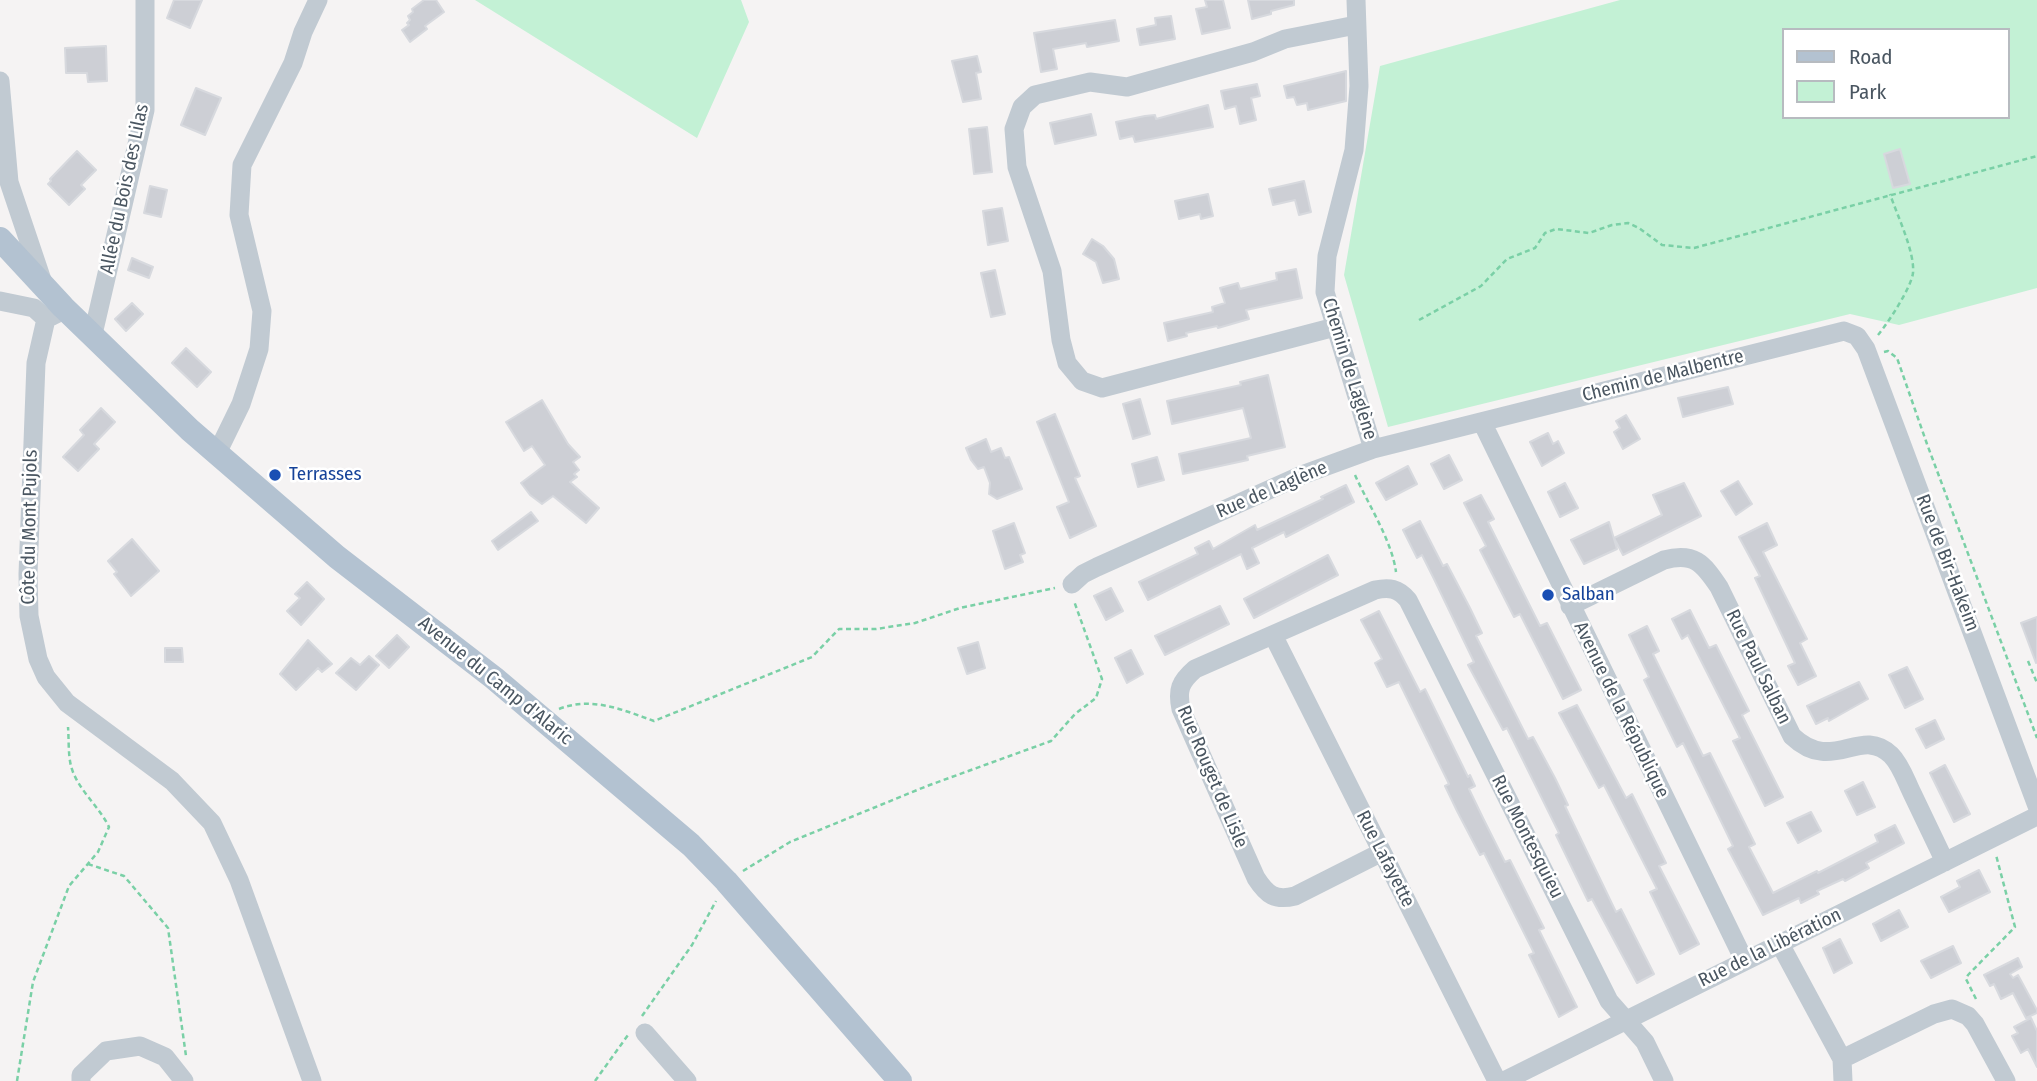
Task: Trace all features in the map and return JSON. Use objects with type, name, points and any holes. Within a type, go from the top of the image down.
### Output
[{"type":"main road","name":"Avenue du Camp d'Alaric","points":[[0,239],[43,283],[55,313],[93,334],[190,430],[337,557],[484,670],[656,814],[726,881],[900,1081]]},
{"type":"street","name":"Allée du Bois des Lilas","points":[[93,334],[145,110],[145,0]]},
{"type":"street","points":[[215,452],[241,404],[259,349],[262,312],[239,215],[242,165],[293,62],[318,0]]},
{"type":"street","name":"Chemin de Laglène","points":[[1356,0],[1359,86],[1354,150],[1326,256],[1325,292],[1373,449]]},
{"type":"street","points":[[1335,327],[1102,388],[1082,381],[1067,363],[1061,340],[1052,271],[1017,167],[1014,129],[1022,107],[1035,95],[1090,82],[1127,87],[1253,52],[1285,38],[1356,25]]},
{"type":"street","points":[[0,81],[9,182],[43,283]]},
{"type":"street","points":[[0,301],[55,313]]},
{"type":"street","name":"Côte du Mont Pujols","points":[[55,313],[36,363],[33,403],[27,574],[29,616],[38,659],[46,677],[67,703],[172,781],[212,823],[239,880],[312,1081]]},
{"type":"street","name":"Chemin de Malbentre","points":[[1482,422],[1844,331],[1857,337],[1868,352]]},
{"type":"street","name":"Rue de Bir-Hakeim","points":[[1868,352],[2037,806]]},
{"type":"street","name":"Rue de Laglène","points":[[1072,584],[1097,567],[1302,475],[1373,449],[1482,422]]},
{"type":"street","name":"Avenue de la République","points":[[1482,422],[1744,960]]},
{"type":"street","name":"Rue Paul Salban","points":[[1570,606],[1664,560],[1679,556],[1692,559],[1707,568],[1792,736],[1802,746],[1826,753],[1861,744],[1876,746],[1891,755],[1901,770],[1945,862]]},
{"type":"street","name":"Rue Rouget de Lisle","points":[[1382,852],[1295,896],[1284,899],[1263,889],[1181,709],[1178,694],[1180,684],[1195,669],[1375,590],[1387,587],[1395,589]]},
{"type":"street","name":"Rue Montesquieu","points":[[1395,589],[1408,600],[1609,1001],[1645,1042],[1664,1081]]},
{"type":"street","name":"Rue Lafayette","points":[[1273,636],[1497,1081]]},
{"type":"street","name":"Rue de la Libération","points":[[1504,1081],[2037,816]]},
{"type":"street","points":[[1780,944],[1842,1059],[1843,1081]]},
{"type":"street","points":[[1842,1059],[1944,1010],[1959,1011],[1970,1019],[1984,1038],[2006,1081]]},
{"type":"street","points":[[637,1029],[687,1081]]},
{"type":"street","points":[[81,1081],[82,1075],[106,1051],[140,1046],[165,1057],[181,1077]]},
{"type":"path","points":[[1419,320],[1481,286],[1507,259],[1535,248],[1545,233],[1556,229],[1589,233],[1628,223],[1662,245],[1694,248],[2037,156]]},
{"type":"path","points":[[1868,352],[1889,323],[1913,274],[1910,254],[1890,194]]},
{"type":"path","points":[[1868,352],[1888,351],[1898,358],[2037,738]]},
{"type":"path","points":[[1346,459],[1394,559],[1395,589]]},
{"type":"path","points":[[539,716],[573,703],[608,705],[654,721],[812,657],[839,629],[876,629],[915,623],[960,608],[1072,584],[1074,602],[1102,679],[1096,698],[1074,714],[1051,741],[927,786],[790,842],[726,881],[691,945],[637,1029],[595,1081]]},
{"type":"path","points":[[2028,661],[2037,683]]},
{"type":"path","points":[[17,1081],[33,982],[69,886],[98,852],[109,827],[71,767],[67,703]]},
{"type":"path","points":[[1970,1019],[1977,1004],[1966,979],[2012,930],[2015,923],[1992,838]]},
{"type":"path","points":[[87,863],[124,876],[168,928],[188,1068],[181,1077]]},
{"type":"green space","points":[[475,0],[741,0],[749,22],[697,138]]},
{"type":"green space","points":[[1620,0],[2037,0],[2037,288],[1899,325],[1850,314],[1388,427],[1344,275],[1380,66]]},
{"type":"building","points":[[174,0],[202,0],[190,28],[167,18]]},
{"type":"building","points":[[424,0],[436,0],[444,12],[410,42],[402,30],[409,25],[408,16],[413,12],[412,9]]},
{"type":"building","points":[[1205,0],[1223,0],[1230,28],[1202,34],[1196,9],[1207,7]]},
{"type":"building","points":[[1248,0],[1294,0],[1294,5],[1252,19]]},
{"type":"building","points":[[1171,16],[1175,39],[1140,45],[1137,29],[1156,25],[1155,18]]},
{"type":"building","points":[[1115,20],[1119,41],[1087,47],[1086,43],[1053,49],[1057,69],[1041,72],[1034,33]]},
{"type":"building","points":[[106,46],[107,81],[88,82],[87,73],[66,73],[65,48]]},
{"type":"building","points":[[977,56],[981,72],[976,73],[981,99],[963,102],[952,61]]},
{"type":"building","points":[[1346,71],[1346,101],[1308,110],[1307,103],[1297,105],[1294,97],[1287,98],[1284,86]]},
{"type":"building","points":[[1257,84],[1260,96],[1251,98],[1256,120],[1240,124],[1236,106],[1225,109],[1221,91]]},
{"type":"building","points":[[196,88],[221,98],[205,135],[181,125]]},
{"type":"building","points":[[1208,105],[1213,127],[1135,142],[1133,136],[1120,139],[1116,122],[1155,115],[1156,119]]},
{"type":"building","points":[[1091,114],[1096,135],[1055,144],[1050,123]]},
{"type":"building","points":[[987,127],[992,172],[974,174],[969,129]]},
{"type":"building","points":[[1900,149],[1910,184],[1893,188],[1884,154]]},
{"type":"building","points":[[77,151],[96,170],[81,185],[85,189],[69,205],[48,184]]},
{"type":"building","points":[[1304,181],[1311,212],[1299,215],[1295,200],[1273,205],[1269,189]]},
{"type":"building","points":[[150,186],[167,190],[161,217],[144,213]]},
{"type":"building","points":[[1208,194],[1213,216],[1201,219],[1200,214],[1179,219],[1175,201]]},
{"type":"building","points":[[1002,208],[1008,241],[988,245],[983,211]]},
{"type":"building","points":[[1092,239],[1103,246],[1114,259],[1119,279],[1103,283],[1096,262],[1083,254]]},
{"type":"building","points":[[132,258],[153,267],[149,278],[128,270]]},
{"type":"building","points":[[1296,269],[1302,298],[1246,310],[1249,319],[1186,333],[1187,336],[1168,341],[1164,323],[1213,312],[1212,307],[1225,303],[1220,288],[1238,283],[1240,289],[1277,280],[1276,273]]},
{"type":"building","points":[[995,270],[1005,314],[991,317],[981,273]]},
{"type":"building","points":[[132,303],[143,314],[126,331],[115,319]]},
{"type":"building","points":[[186,348],[211,372],[197,387],[172,363]]},
{"type":"building","points":[[1268,375],[1285,447],[1247,456],[1248,460],[1183,474],[1179,454],[1251,438],[1243,408],[1172,424],[1167,401],[1241,385],[1240,382]]},
{"type":"building","points":[[1728,387],[1733,404],[1683,417],[1678,398]]},
{"type":"building","points":[[1140,399],[1150,434],[1133,439],[1123,404]]},
{"type":"building","points":[[542,400],[568,444],[580,457],[573,462],[579,470],[574,474],[577,477],[570,482],[599,508],[586,523],[553,496],[542,504],[530,495],[521,483],[545,465],[532,446],[524,451],[506,422]]},
{"type":"building","points":[[101,408],[115,422],[94,444],[99,449],[78,471],[63,457],[84,435],[80,430]]},
{"type":"building","points":[[1055,414],[1080,476],[1075,478],[1096,526],[1070,538],[1057,507],[1069,502],[1037,422]]},
{"type":"building","points":[[1626,415],[1640,439],[1623,449],[1614,432],[1620,428],[1616,421]]},
{"type":"building","points":[[1548,433],[1553,444],[1558,441],[1564,453],[1542,466],[1530,442]]},
{"type":"building","points":[[986,439],[991,452],[1001,448],[1005,458],[1009,457],[1022,489],[997,499],[989,494],[990,483],[984,467],[978,469],[966,448]]},
{"type":"building","points":[[1449,455],[1462,480],[1444,489],[1431,464]]},
{"type":"building","points":[[1157,457],[1164,480],[1138,487],[1132,464]]},
{"type":"building","points":[[1408,466],[1417,484],[1386,500],[1376,483]]},
{"type":"building","points":[[1738,481],[1752,504],[1736,515],[1721,491]]},
{"type":"building","points":[[1565,483],[1578,508],[1560,517],[1548,492]]},
{"type":"building","points":[[1684,483],[1701,516],[1623,555],[1614,538],[1662,515],[1653,495]]},
{"type":"building","points":[[1346,485],[1354,502],[1286,537],[1284,532],[1252,548],[1259,563],[1247,569],[1241,554],[1148,600],[1139,582],[1198,554],[1195,548],[1209,541],[1213,549],[1255,525],[1257,530],[1323,499],[1321,497]]},
{"type":"building","points":[[1481,495],[1494,519],[1488,522],[1540,626],[1547,623],[1581,690],[1563,699],[1520,614],[1514,617],[1480,550],[1486,546],[1464,503]]},
{"type":"building","points":[[531,512],[538,521],[498,550],[492,541]]},
{"type":"building","points":[[1420,521],[1443,566],[1447,564],[1470,608],[1482,633],[1476,636],[1528,739],[1533,737],[1555,778],[1568,805],[1565,806],[1616,912],[1621,909],[1654,974],[1637,983],[1592,899],[1588,901],[1556,835],[1559,833],[1507,728],[1503,730],[1468,665],[1474,662],[1434,579],[1422,555],[1417,558],[1403,530]]},
{"type":"building","points":[[1609,522],[1617,549],[1584,564],[1571,540]]},
{"type":"building","points":[[1014,523],[1025,553],[1020,555],[1023,562],[1005,569],[993,531]]},
{"type":"building","points":[[1767,523],[1777,545],[1763,552],[1807,639],[1800,643],[1816,676],[1798,685],[1788,666],[1795,663],[1755,578],[1760,576],[1739,537]]},
{"type":"building","points":[[132,539],[159,571],[131,596],[114,574],[117,572],[108,561]]},
{"type":"building","points":[[1328,555],[1338,575],[1254,618],[1244,599]]},
{"type":"building","points":[[307,582],[324,599],[301,625],[287,611],[300,598],[295,594]]},
{"type":"building","points":[[1111,588],[1123,611],[1106,620],[1094,596]]},
{"type":"building","points":[[1220,606],[1229,624],[1165,655],[1155,636]]},
{"type":"building","points":[[1690,610],[1709,648],[1716,645],[1749,711],[1742,715],[1783,797],[1765,806],[1733,741],[1740,738],[1688,635],[1682,639],[1672,619]]},
{"type":"building","points":[[1379,611],[1420,692],[1425,689],[1468,777],[1470,775],[1475,786],[1469,789],[1483,818],[1505,862],[1510,860],[1544,928],[1539,930],[1577,1007],[1559,1017],[1529,955],[1534,953],[1484,853],[1480,855],[1457,811],[1445,786],[1449,784],[1399,682],[1387,687],[1375,663],[1382,659],[1361,620]]},
{"type":"building","points":[[2037,617],[2037,662],[2036,663],[2021,623]]},
{"type":"building","points":[[1647,626],[1659,651],[1653,654],[1703,756],[1710,753],[1755,844],[1749,847],[1773,893],[1878,842],[1875,835],[1895,825],[1904,843],[1866,863],[1869,868],[1845,881],[1843,879],[1817,891],[1819,894],[1801,903],[1799,898],[1763,915],[1728,849],[1733,846],[1683,743],[1677,747],[1644,680],[1649,677],[1629,635]]},
{"type":"building","points":[[397,635],[409,647],[389,668],[376,656]]},
{"type":"building","points":[[308,640],[332,664],[322,672],[318,668],[296,690],[280,674]]},
{"type":"building","points":[[978,642],[985,668],[967,674],[958,648]]},
{"type":"building","points":[[165,648],[182,648],[183,662],[165,662]]},
{"type":"building","points":[[1131,650],[1143,674],[1127,683],[1115,658]]},
{"type":"building","points":[[369,656],[379,665],[356,690],[336,673],[351,658],[360,665]]},
{"type":"building","points":[[1907,667],[1923,699],[1905,708],[1889,675]]},
{"type":"building","points":[[1859,682],[1868,699],[1829,721],[1828,718],[1816,724],[1807,706]]},
{"type":"building","points":[[1577,705],[1626,798],[1632,794],[1666,863],[1659,866],[1699,944],[1680,954],[1650,892],[1657,889],[1604,785],[1599,788],[1559,713]]},
{"type":"building","points":[[1935,720],[1944,739],[1926,748],[1916,729]]},
{"type":"building","points":[[1945,765],[1970,814],[1954,822],[1930,773]]},
{"type":"building","points":[[1863,782],[1875,807],[1857,815],[1845,791]]},
{"type":"building","points":[[1811,812],[1821,831],[1798,843],[1787,823]]},
{"type":"building","points":[[1979,870],[1990,892],[1949,912],[1941,897],[1960,887],[1957,881]]},
{"type":"building","points":[[1899,910],[1908,927],[1881,941],[1873,924]]},
{"type":"building","points":[[1840,939],[1852,963],[1834,973],[1823,948]]},
{"type":"building","points":[[1953,946],[1961,963],[1931,978],[1921,961]]},
{"type":"building","points":[[2018,958],[2022,967],[2010,974],[2013,978],[2018,975],[2037,1010],[2037,1013],[2026,1018],[2013,993],[2001,999],[1994,984],[1990,986],[1984,975]]},
{"type":"building","points":[[2031,1018],[2037,1031],[2037,1067],[2028,1049],[2021,1053],[2012,1036],[2018,1033],[2014,1027]]},
{"type":"place","name":"Terrasses","points":[[275,475]]},
{"type":"place","name":"Salban","points":[[1548,595]]}]
